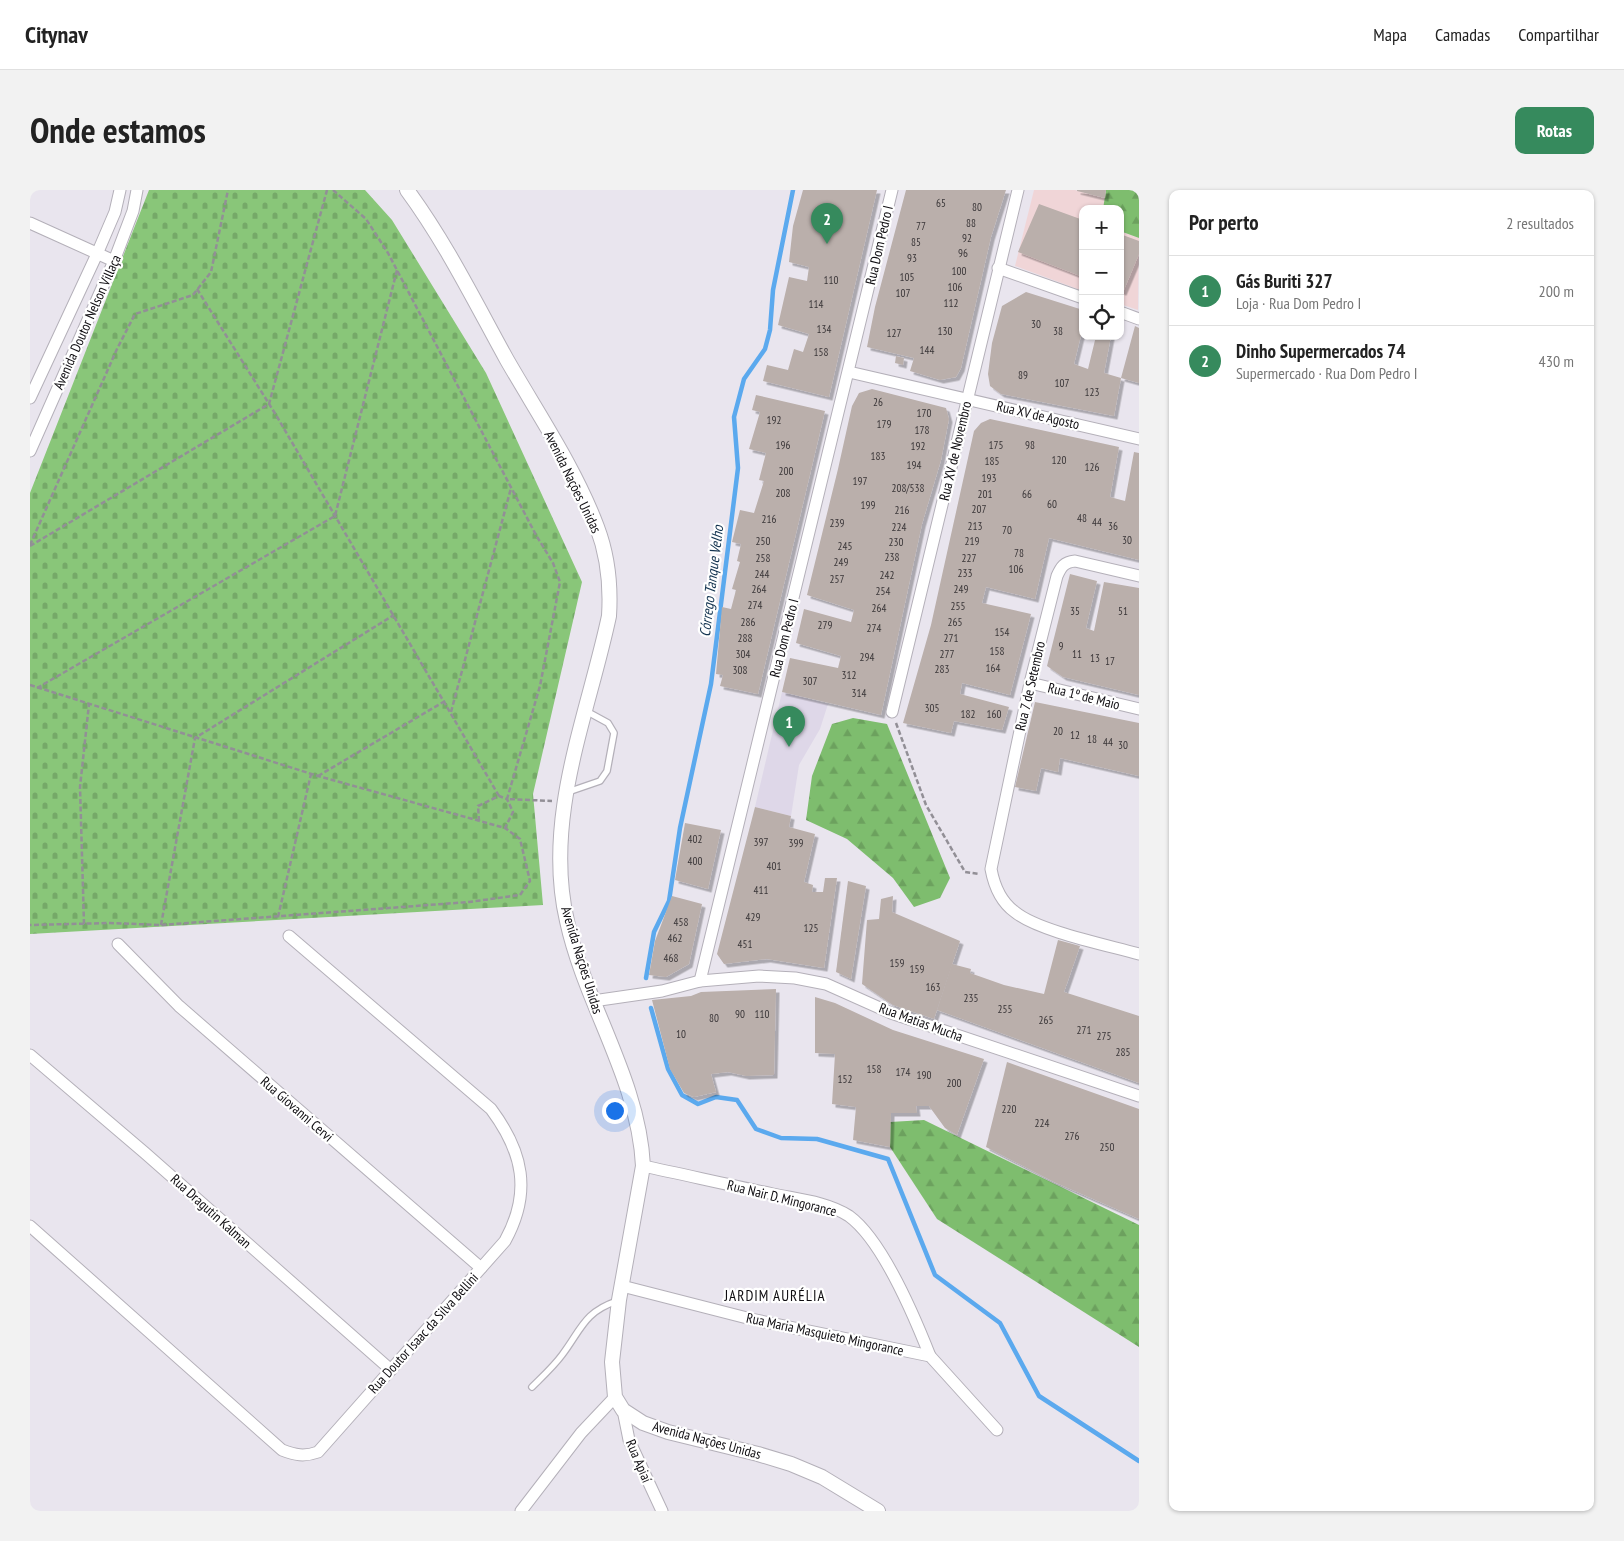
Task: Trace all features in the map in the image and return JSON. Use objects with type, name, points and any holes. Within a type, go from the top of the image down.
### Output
[{"type":"street","name":"Avenida Doutor Nelson Villaça","points":[[30,398],[98,254],[115,212],[120,190]]},
{"type":"street","name":"Avenida Doutor Nelson Villaça","points":[[30,451],[114,261],[133,211],[137,190]]},
{"type":"street","name":"Avenida Nações Unidas","points":[[407,190],[441,240],[569,467],[597,527],[608,565],[611,591],[609,616],[565,797],[560,847],[562,892],[567,922],[593,1001],[632,1108],[642,1146],[643,1166],[619,1300],[612,1362],[615,1397],[623,1410],[643,1423],[668,1432],[791,1464],[822,1477],[878,1511]]},
{"type":"street","name":"Rua Dom Pedro I","points":[[700,981],[892,190]]},
{"type":"street","name":"Rua XV de Novembro","points":[[892,712],[1018,190]]},
{"type":"street","points":[[30,223],[114,261]]},
{"type":"street","points":[[998,268],[1079,297]]},
{"type":"street","points":[[1124,313],[1139,319]]},
{"type":"street","name":"Rua XV de Agosto","points":[[849,372],[1139,439]]},
{"type":"street","name":"Rua 7 de Setembro","points":[[994,881],[992,857],[1030,683],[1056,576],[1062,566],[1068,562],[1075,561],[1139,576]]},
{"type":"street","name":"Rua 1º de Maio","points":[[1030,683],[1139,709]]},
{"type":"street","points":[[994,881],[1004,902],[1024,919],[1139,954]]},
{"type":"street","name":"Rua Doutor Isaac da Silva Bellini","points":[[30,1226],[282,1450],[300,1456],[318,1452],[505,1241],[515,1223],[520,1204],[520,1177],[516,1150],[507,1131],[491,1109],[289,936]]},
{"type":"street","name":"Rua Giovanni Cervi","points":[[118,944],[179,1006],[481,1268]]},
{"type":"street","name":"Rua Matias Mucha","points":[[700,981],[759,976],[795,978],[826,984],[891,1013],[1139,1096]]},
{"type":"street","points":[[593,1001],[662,991],[700,981]]},
{"type":"street","name":"Rua Dragutin Kalman","points":[[30,1055],[145,1153],[390,1370]]},
{"type":"street","name":"Rua Nair D. Mingorance","points":[[643,1166],[798,1199],[832,1208],[848,1216],[865,1232],[881,1256],[906,1302],[930,1356]]},
{"type":"street","name":"Rua Maria Masquieto Mingorance","points":[[622,1286],[751,1318],[930,1356]]},
{"type":"street","points":[[930,1356],[997,1430]]},
{"type":"street","points":[[521,1511],[581,1433],[615,1397]]},
{"type":"street","name":"Rua Apiaí","points":[[623,1410],[629,1440],[661,1510]]},
{"type":"lane","points":[[565,797],[600,780],[607,771],[614,733],[608,722],[586,711]]},
{"type":"lane","points":[[532,1387],[561,1356],[583,1322],[600,1308],[619,1300]]},
{"type":"path","points":[[30,546],[117,349],[135,314],[193,295],[210,272],[228,190]]},
{"type":"path","points":[[30,546],[268,404],[326,190]]},
{"type":"path","points":[[333,190],[366,219],[397,270],[536,535],[553,563],[560,582],[540,686],[507,799],[513,812],[505,828]]},
{"type":"path","points":[[37,688],[335,516],[397,270]]},
{"type":"path","points":[[198,289],[452,712],[499,796],[507,799],[565,797]]},
{"type":"path","points":[[452,712],[511,487]]},
{"type":"path","points":[[160,926],[195,738],[394,615]]},
{"type":"path","points":[[30,686],[311,774],[505,828],[520,839],[530,881],[520,895],[469,902],[160,926],[30,925]]},
{"type":"path","points":[[318,776],[445,701]]},
{"type":"path","points":[[84,924],[80,787],[89,704]]},
{"type":"path","points":[[892,712],[926,805],[949,847],[965,872],[994,881]]},
{"type":"path","points":[[278,917],[311,774]]},
{"type":"path","points":[[479,821],[478,806],[499,796]]},
{"type":"shaded area","points":[[1034,190],[1075,190],[1105,198],[1104,205],[1079,205],[1079,290],[1015,266]]},
{"type":"shaded area","points":[[1124,232],[1139,238],[1138,310],[1124,305]]},
{"type":"shaded area","points":[[782,692],[828,704],[820,729],[799,765],[791,816],[755,807]]},
{"type":"green space","points":[[149,190],[365,190],[392,220],[486,373],[582,582],[533,794],[543,905],[30,934],[30,493]]},
{"type":"green space","points":[[1106,190],[1139,190],[1139,238],[1124,232],[1124,205],[1104,205]]},
{"type":"green space","points":[[853,718],[887,724],[950,878],[940,898],[914,907],[893,878],[847,839],[806,820],[812,776],[832,724]]},
{"type":"green space","points":[[924,1120],[1139,1225],[1139,1347],[937,1219],[890,1147],[890,1122]]},
{"type":"building","points":[[803,190],[877,190],[829,397],[763,381],[767,365],[788,370],[794,349],[803,352],[809,334],[778,325],[789,277],[807,281],[809,267],[789,262],[793,226]]},
{"type":"building","points":[[906,190],[1006,190],[991,237],[961,368],[956,377],[940,380],[910,371],[914,358],[867,347],[875,307]]},
{"type":"building","points":[[1106,190],[1105,198],[1077,191]]},
{"type":"building","points":[[1039,204],[1079,219],[1079,275],[1018,252]]},
{"type":"building","points":[[1124,235],[1139,241],[1139,254],[1124,290]]},
{"type":"building","points":[[1026,292],[1079,309],[1080,340],[1074,364],[1088,369],[1095,340],[1110,340],[1104,373],[1121,378],[1114,416],[1001,394],[990,386],[988,374],[992,343],[1002,306]]},
{"type":"building","points":[[1135,326],[1139,328],[1139,383],[1121,378]]},
{"type":"building","points":[[896,356],[904,358],[903,365],[895,363]]},
{"type":"building","points":[[872,389],[946,408],[949,419],[941,460],[922,524],[881,715],[782,692],[790,658],[838,668],[841,656],[796,643],[804,609],[851,622],[854,610],[807,595],[852,406],[859,393]]},
{"type":"building","points":[[756,395],[825,411],[758,694],[720,686],[723,675],[716,674],[722,607],[731,609],[736,590],[732,589],[740,562],[737,561],[741,544],[732,542],[740,510],[754,513],[764,481],[759,480],[766,453],[749,449],[760,412],[752,410]]},
{"type":"building","points":[[990,419],[1119,447],[1110,497],[1125,501],[1134,452],[1139,453],[1139,560],[1049,538],[1035,599],[986,587],[982,603],[1031,614],[1010,695],[962,683],[960,694],[1009,707],[1002,730],[954,721],[951,733],[903,723],[931,625],[974,431],[981,423]]},
{"type":"building","points":[[1070,574],[1097,581],[1086,628],[1094,631],[1104,582],[1139,588],[1139,695],[1063,677],[1047,666]]},
{"type":"building","points":[[1035,702],[1139,723],[1139,776],[1060,758],[1058,772],[1041,768],[1036,791],[1015,787]]},
{"type":"building","points":[[755,807],[791,816],[789,827],[815,834],[804,882],[813,885],[812,892],[823,892],[825,878],[837,878],[824,968],[767,959],[724,964],[717,954]]},
{"type":"building","points":[[685,823],[721,830],[708,889],[675,880]]},
{"type":"building","points":[[848,881],[866,886],[851,979],[836,972]]},
{"type":"building","points":[[672,896],[702,904],[689,964],[666,977],[649,975],[655,941]]},
{"type":"building","points":[[893,896],[892,912],[960,941],[934,1019],[893,1005],[862,984],[867,920],[879,919],[881,899]]},
{"type":"building","points":[[1058,940],[1080,946],[1064,992],[1139,1016],[1139,1083],[937,1010],[952,964],[971,969],[970,973],[1004,985],[1044,994]]},
{"type":"building","points":[[776,989],[774,1075],[746,1076],[728,1072],[711,1074],[716,1092],[694,1097],[684,1093],[670,1069],[652,1000],[691,996],[701,992]]},
{"type":"building","points":[[815,997],[835,1003],[893,1030],[984,1059],[957,1135],[945,1128],[929,1106],[916,1106],[917,1113],[891,1113],[890,1147],[853,1140],[856,1107],[832,1104],[835,1054],[815,1053]]},
{"type":"building","points":[[1007,1062],[1139,1109],[1139,1219],[1054,1182],[986,1147]]},
{"type":"waterway","name":"Córrego Tanque Velho","points":[[646,978],[654,932],[669,901],[680,828],[711,684],[738,468],[734,417],[744,379],[765,349],[770,330],[773,290],[793,190]]},
{"type":"waterway","name":"Córrego Tanque Velho","points":[[651,1008],[668,1069],[682,1095],[698,1104],[716,1097],[737,1100],[756,1129],[781,1138],[817,1139],[888,1159],[935,1275],[1000,1323],[1039,1396],[1139,1461]]},
{"type":"place","name":"Dinho Supermercados 74","points":[[827,244]]},
{"type":"place","name":"Gás Buriti 327","points":[[789,747]]},
{"type":"district","name":"JARDIM AURÉLIA","points":[[775,1295]]}]
